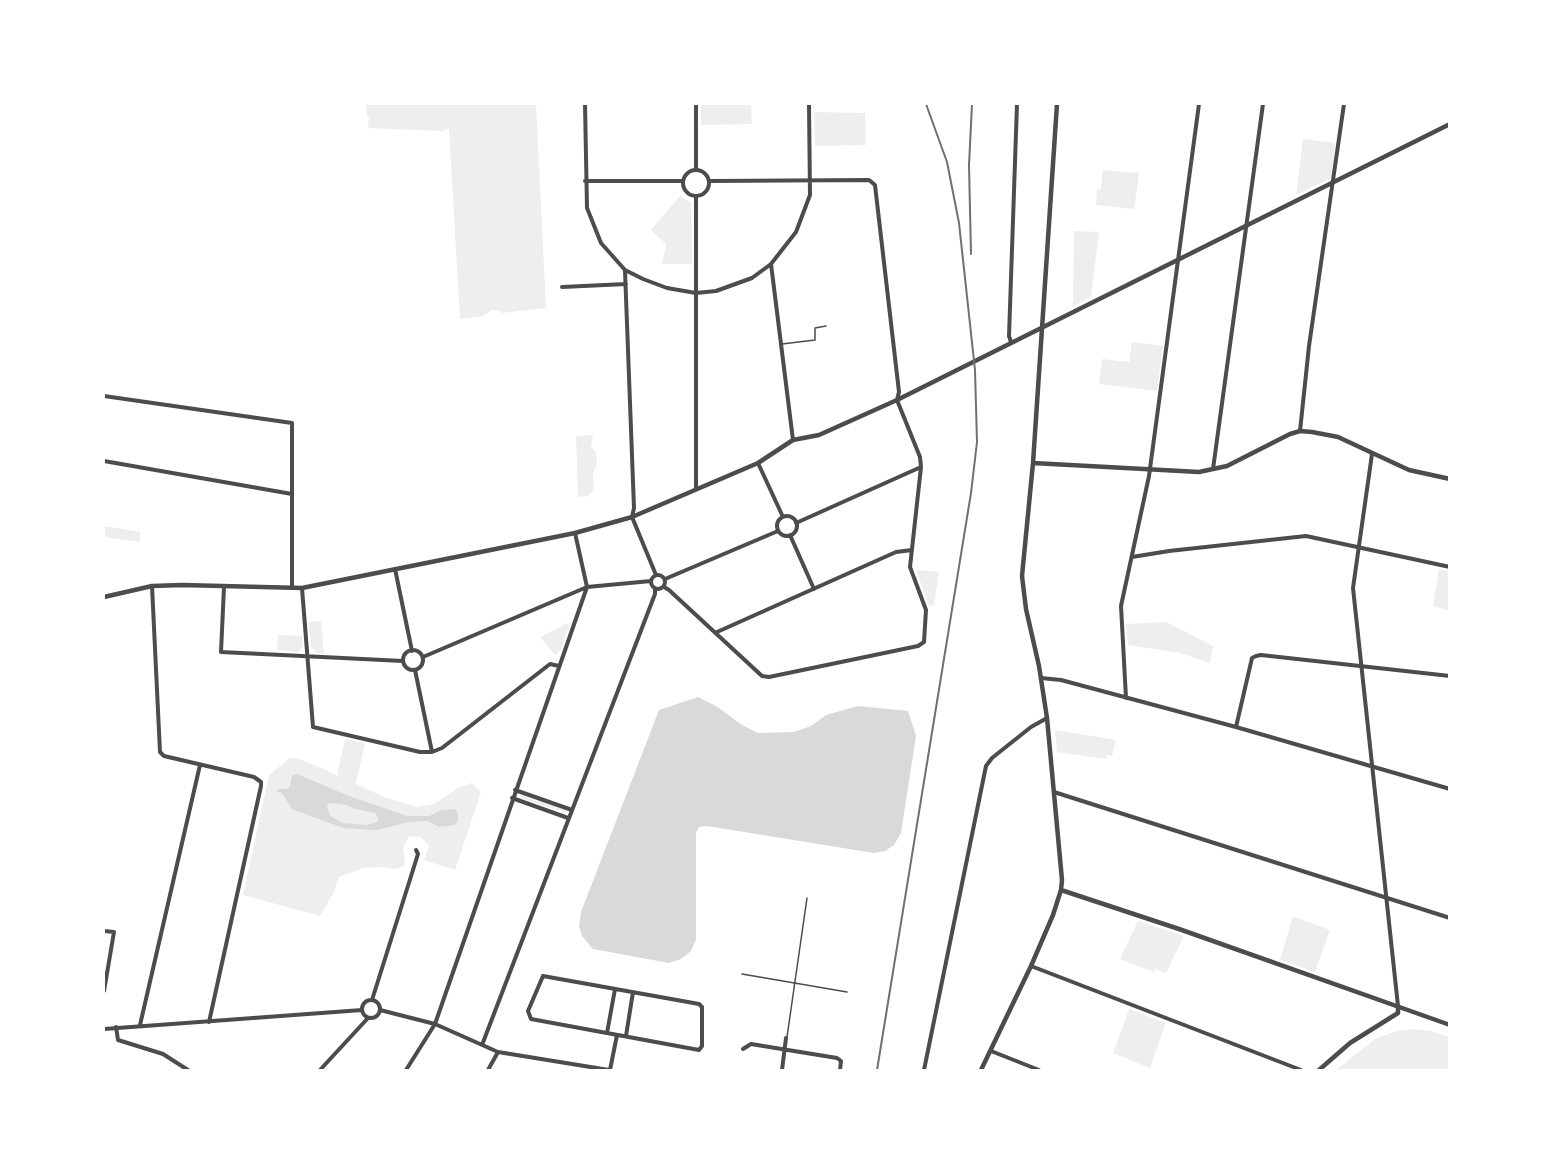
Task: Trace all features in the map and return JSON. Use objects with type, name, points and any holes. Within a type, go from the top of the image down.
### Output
[{"type":"street","points":[[585,104],[587,208],[602,243],[625,270],[667,288],[696,293],[716,291],[752,278],[771,264],[796,232],[810,195],[809,104]]},
{"type":"street","points":[[696,104],[696,169]]},
{"type":"street","points":[[1011,342],[1009,336],[1017,104]]},
{"type":"street","points":[[981,1071],[1053,915],[1062,880],[1047,718],[1022,576],[1033,463],[1057,104]]},
{"type":"street","points":[[1126,698],[1121,606],[1150,470],[1199,104]]},
{"type":"street","points":[[1213,469],[1263,104]]},
{"type":"street","points":[[1300,431],[1309,346],[1344,104]]},
{"type":"street","points":[[104,597],[152,586],[302,588],[575,533],[632,517],[758,463],[793,440],[819,435],[897,400],[1449,124]]},
{"type":"street","points":[[696,169],[704,171],[709,182],[707,190],[696,196],[688,193],[682,181],[686,174],[696,169]]},
{"type":"street","points":[[655,588],[664,587],[669,590],[762,676],[769,677],[918,646],[924,642],[926,610],[910,567],[921,467],[920,457],[897,400],[899,392],[875,184],[869,180],[709,182]]},
{"type":"street","points":[[585,181],[682,181]]},
{"type":"street","points":[[696,196],[696,488]]},
{"type":"street","points":[[771,264],[793,440]]},
{"type":"street","points":[[625,270],[634,508],[632,517],[656,575]]},
{"type":"street","points":[[562,287],[626,284]]},
{"type":"street","points":[[104,396],[292,423],[292,589]]},
{"type":"street","points":[[1033,463],[1199,472],[1227,466],[1300,431],[1338,437],[1408,470],[1449,479]]},
{"type":"street","points":[[1319,1071],[1350,1043],[1398,1013],[1353,588],[1372,454]]},
{"type":"street","points":[[104,462],[292,494]]},
{"type":"street","points":[[758,463],[783,517]]},
{"type":"street","points":[[796,523],[921,467]]},
{"type":"street","points":[[789,516],[796,523],[796,528],[790,535],[784,535],[778,531],[777,524],[783,517],[789,516]]},
{"type":"street","points":[[665,579],[778,531]]},
{"type":"street","points":[[405,1071],[435,1024],[587,586],[575,533]]},
{"type":"street","points":[[790,535],[814,589]]},
{"type":"street","points":[[1132,557],[1306,536],[1449,567]]},
{"type":"street","points":[[716,633],[897,552],[912,550]]},
{"type":"street","points":[[395,569],[412,651]]},
{"type":"street","points":[[656,575],[659,574],[665,579]]},
{"type":"street","points":[[423,657],[587,586],[651,581],[656,575]]},
{"type":"street","points":[[664,587],[665,579]]},
{"type":"street","points":[[482,1045],[655,594],[651,581]]},
{"type":"street","points":[[152,586],[160,752],[164,756],[258,778],[261,786],[209,1022]]},
{"type":"street","points":[[224,587],[221,652],[403,661]]},
{"type":"street","points":[[302,588],[313,727],[420,752],[432,752],[442,748],[550,664],[559,666]]},
{"type":"street","points":[[403,661],[407,653],[412,651],[420,653],[423,657]]},
{"type":"street","points":[[1236,727],[1252,658],[1256,656],[1449,676]]},
{"type":"street","points":[[415,670],[422,664],[423,657]]},
{"type":"street","points":[[403,661],[406,667],[415,670]]},
{"type":"street","points":[[415,670],[432,752]]},
{"type":"street","points":[[1041,678],[1061,680],[1236,727],[1449,789]]},
{"type":"street","points":[[924,1071],[986,766],[992,758],[1036,723],[1047,718]]},
{"type":"street","points":[[140,1025],[200,765]]},
{"type":"street","points":[[515,790],[572,810]]},
{"type":"street","points":[[1054,792],[1449,918]]},
{"type":"street","points":[[512,798],[568,818]]},
{"type":"street","points":[[362,1010],[365,1003],[372,1000],[418,854],[416,850]]},
{"type":"street","points":[[1061,890],[1179,929],[1449,1025]]},
{"type":"street","points":[[104,931],[114,932],[104,991]]},
{"type":"street","points":[[1031,966],[1301,1071]]},
{"type":"street","points":[[543,976],[633,992],[699,1004],[702,1007],[702,1046],[699,1050],[534,1021],[528,1011],[543,976]]},
{"type":"street","points":[[607,1033],[615,989]]},
{"type":"street","points":[[626,1036],[633,992]]},
{"type":"street","points":[[320,1071],[368,1018],[375,1018],[380,1010],[378,1003],[372,1000]]},
{"type":"street","points":[[104,1029],[362,1010]]},
{"type":"street","points":[[362,1010],[368,1018]]},
{"type":"street","points":[[380,1010],[435,1024],[498,1052],[590,1070],[609,1071],[617,1035]]},
{"type":"street","points":[[116,1028],[118,1040],[162,1054],[188,1071]]},
{"type":"street","points":[[782,1071],[786,1038]]},
{"type":"street","points":[[743,1049],[751,1044],[837,1058],[841,1061],[840,1071]]},
{"type":"street","points":[[990,1051],[1039,1071]]},
{"type":"street","points":[[488,1071],[498,1052]]},
{"type":"lane","points":[[781,344],[815,340],[815,328],[826,326]]},
{"type":"lane","points":[[786,1038],[807,898]]},
{"type":"lane","points":[[742,974],[847,992]]},
{"type":"shaded area","points":[[366,104],[536,104],[546,308],[502,313],[498,310],[491,310],[484,316],[460,319],[449,129],[441,131],[368,128],[369,117],[367,117]]},
{"type":"shaded area","points":[[701,104],[751,104],[752,124],[701,125]]},
{"type":"shaded area","points":[[814,112],[865,113],[866,145],[815,146]]},
{"type":"shaded area","points":[[1303,139],[1335,143],[1331,178],[1296,195]]},
{"type":"shaded area","points":[[1103,170],[1139,173],[1134,209],[1096,205],[1097,190],[1101,189]]},
{"type":"shaded area","points":[[680,196],[691,203],[692,264],[662,264],[666,244],[651,230]]},
{"type":"shaded area","points":[[1074,231],[1099,232],[1091,297],[1073,306]]},
{"type":"shaded area","points":[[1132,342],[1163,346],[1157,391],[1099,384],[1102,359],[1129,362]]},
{"type":"shaded area","points":[[593,435],[591,447],[596,452],[597,463],[593,475],[594,490],[588,496],[578,497],[576,436]]},
{"type":"shaded area","points":[[104,526],[140,532],[140,542],[104,537]]},
{"type":"shaded area","points":[[1439,569],[1449,572],[1449,611],[1433,606]]},
{"type":"shaded area","points":[[916,570],[939,572],[934,605],[929,606]]},
{"type":"shaded area","points":[[321,621],[324,654],[317,653],[311,647],[309,622]]},
{"type":"shaded area","points":[[570,622],[561,650],[555,655],[540,637]]},
{"type":"shaded area","points":[[1166,622],[1213,646],[1210,663],[1180,653],[1128,645],[1126,624]]},
{"type":"shaded area","points":[[278,635],[302,636],[303,647],[298,652],[277,650]]},
{"type":"shaded area","points":[[698,697],[758,733],[794,732],[811,726],[826,715],[858,706],[908,711],[916,736],[901,833],[894,845],[885,851],[874,853],[707,826],[699,827],[696,833],[696,940],[691,951],[681,959],[669,963],[593,949],[582,936],[579,926],[581,912],[659,710]]},
{"type":"shaded area","points":[[1055,730],[1116,740],[1112,756],[1106,755],[1106,759],[1057,752]]},
{"type":"shaded area","points":[[345,739],[365,743],[356,783],[352,782],[384,797],[417,807],[434,804],[458,788],[471,783],[481,792],[455,870],[424,860],[429,846],[421,837],[409,836],[403,847],[404,866],[396,869],[363,868],[339,877],[334,892],[320,916],[243,895],[269,775],[290,758],[300,759],[343,778],[337,774]]},
{"type":"shaded area","points":[[297,774],[349,796],[407,816],[429,816],[441,810],[455,809],[458,813],[458,820],[455,825],[439,827],[428,821],[409,822],[377,830],[343,828],[292,809],[277,789],[287,789],[292,776]],"holes":[[[329,803],[347,805],[375,813],[379,819],[367,825],[343,823],[330,816],[327,807]]]},
{"type":"shaded area","points":[[521,793],[523,796],[567,811],[564,815],[562,811],[520,798]]},
{"type":"shaded area","points":[[1293,916],[1330,930],[1315,972],[1280,960]]},
{"type":"shaded area","points":[[1138,921],[1184,936],[1166,973],[1155,969],[1154,972],[1120,959]]},
{"type":"shaded area","points":[[1129,1009],[1166,1023],[1150,1068],[1113,1053]]},
{"type":"shaded area","points":[[1413,1029],[1431,1031],[1449,1037],[1449,1070],[1336,1070],[1375,1039],[1396,1031]]},
{"type":"railway","points":[[877,1070],[971,493],[977,442],[975,370],[959,223],[947,162],[926,104]]},
{"type":"railway","points":[[971,254],[969,165],[972,104]]}]
